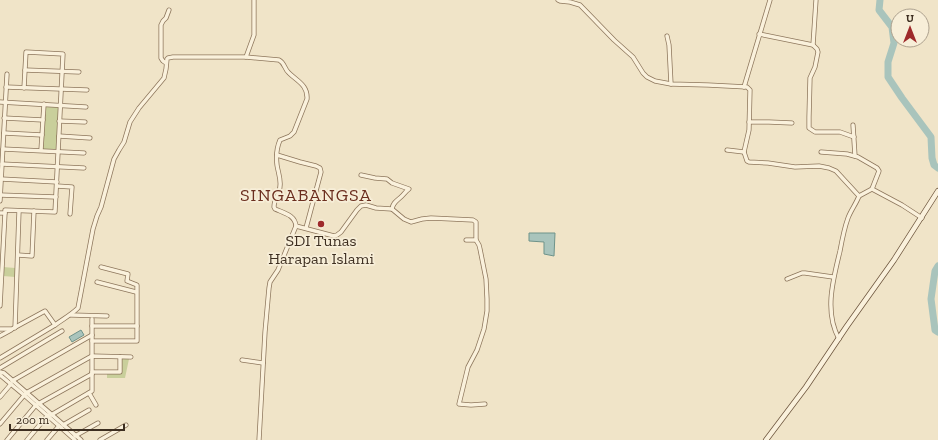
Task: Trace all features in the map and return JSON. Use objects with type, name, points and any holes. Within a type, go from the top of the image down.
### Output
[{"type":"street","points":[[246,57],[254,35],[254,0]]},
{"type":"street","points":[[558,0],[580,5],[633,57],[647,78],[671,84],[747,87],[750,90],[749,130],[744,152],[749,162],[794,167],[818,166],[829,168],[836,171],[859,196]]},
{"type":"street","points":[[744,87],[770,0]]},
{"type":"street","points":[[813,45],[816,0]]},
{"type":"street","points":[[166,63],[161,58],[161,25],[169,10]]},
{"type":"street","points":[[759,34],[813,45],[817,49],[818,52],[815,67],[810,78],[809,128],[815,132],[840,132],[854,138]]},
{"type":"street","points":[[667,36],[671,84]]},
{"type":"street","points":[[0,306],[5,210],[55,212],[63,54],[26,52],[24,88]]},
{"type":"street","points":[[0,358],[55,326],[78,308],[93,229],[114,159],[124,142],[130,122],[139,108],[164,78],[168,58],[246,57],[279,60],[289,73],[300,82],[306,92],[307,99],[294,132],[292,135],[280,140],[277,150],[280,190],[274,201],[274,207],[275,209],[294,218],[296,226],[278,270],[270,282],[265,332],[259,440]]},
{"type":"street","points":[[25,70],[79,72]]},
{"type":"street","points":[[0,201],[4,133],[3,119],[7,74]]},
{"type":"street","points":[[0,85],[24,88],[87,90]]},
{"type":"street","points":[[0,102],[86,107]]},
{"type":"street","points":[[41,150],[44,104]]},
{"type":"street","points":[[3,119],[43,120]]},
{"type":"street","points":[[59,121],[85,122]]},
{"type":"street","points":[[749,122],[792,123]]},
{"type":"street","points":[[853,125],[855,156]]},
{"type":"street","points":[[4,133],[42,135]]},
{"type":"street","points":[[59,136],[90,138]]},
{"type":"street","points":[[3,149],[84,153]]},
{"type":"street","points":[[727,150],[744,152]]},
{"type":"street","points":[[821,152],[855,156],[877,168],[879,171],[872,189],[859,196],[848,217],[834,277],[830,305],[834,330],[839,339]]},
{"type":"street","points":[[277,155],[320,168],[321,172],[306,228]]},
{"type":"street","points":[[2,164],[84,168]]},
{"type":"street","points":[[361,175],[387,179],[392,183],[408,189],[395,201],[392,209]]},
{"type":"street","points":[[1,180],[57,182]]},
{"type":"street","points":[[57,186],[72,187],[70,214]]},
{"type":"street","points":[[872,189],[902,205],[922,218]]},
{"type":"street","points":[[766,440],[806,387],[894,260],[938,191]]},
{"type":"street","points":[[0,196],[56,197]]},
{"type":"street","points":[[296,226],[334,236],[341,232],[361,206],[366,205],[376,208],[392,209],[404,219],[411,222],[430,218],[474,220],[476,222],[476,240],[479,245],[486,279],[487,311],[484,329],[477,350],[468,367],[459,404],[485,404]]},
{"type":"street","points":[[13,329],[18,255],[19,211]]},
{"type":"street","points":[[18,255],[32,256],[34,211]]},
{"type":"street","points":[[0,212],[5,213]]},
{"type":"street","points":[[466,240],[476,240]]},
{"type":"street","points":[[92,341],[137,341],[137,285],[127,281],[128,274],[101,267]]},
{"type":"street","points":[[787,279],[802,273],[834,277]]},
{"type":"street","points":[[97,282],[136,292]]},
{"type":"street","points":[[0,336],[45,311],[55,326]]},
{"type":"street","points":[[71,315],[107,316]]},
{"type":"street","points":[[27,440],[49,414],[92,391],[92,319]]},
{"type":"street","points":[[92,326],[137,326]]},
{"type":"street","points":[[0,329],[13,329]]},
{"type":"street","points":[[0,368],[62,331]]},
{"type":"street","points":[[0,397],[12,383],[92,335]]},
{"type":"street","points":[[0,424],[25,394],[92,356],[131,357]]},
{"type":"street","points":[[7,440],[37,405],[92,373],[120,372],[120,356]]},
{"type":"street","points":[[242,360],[263,363]]},
{"type":"street","points":[[0,372],[4,373],[12,383]]},
{"type":"street","points":[[0,375],[12,383],[74,437],[80,440]]},
{"type":"street","points":[[89,393],[96,405]]},
{"type":"street","points":[[47,440],[61,425],[89,410]]},
{"type":"street","points":[[67,440],[98,423]]},
{"type":"street","points":[[100,440],[126,425]]},
{"type":"green space","points":[[45,106],[59,106],[57,149],[43,149]]},
{"type":"green space","points":[[3,267],[15,268],[15,277],[3,276]]},
{"type":"green space","points":[[122,359],[129,359],[125,378],[107,378],[107,374],[121,374]]},
{"type":"water","points":[[529,233],[555,233],[554,256],[544,254],[544,242],[529,241]]},
{"type":"water","points":[[81,330],[84,335],[72,342],[69,337]]},
{"type":"waterway","points":[[880,0],[879,10],[892,27],[894,43],[888,62],[888,77],[931,137],[932,158],[934,165],[938,168]]},
{"type":"waterway","points":[[938,266],[935,271],[931,299],[935,330],[938,332]]},
{"type":"place","name":"SDI Tunas Harapan Islami","points":[[321,224]]},
{"type":"district","name":"SINGABANGSA","points":[[306,195]]}]
